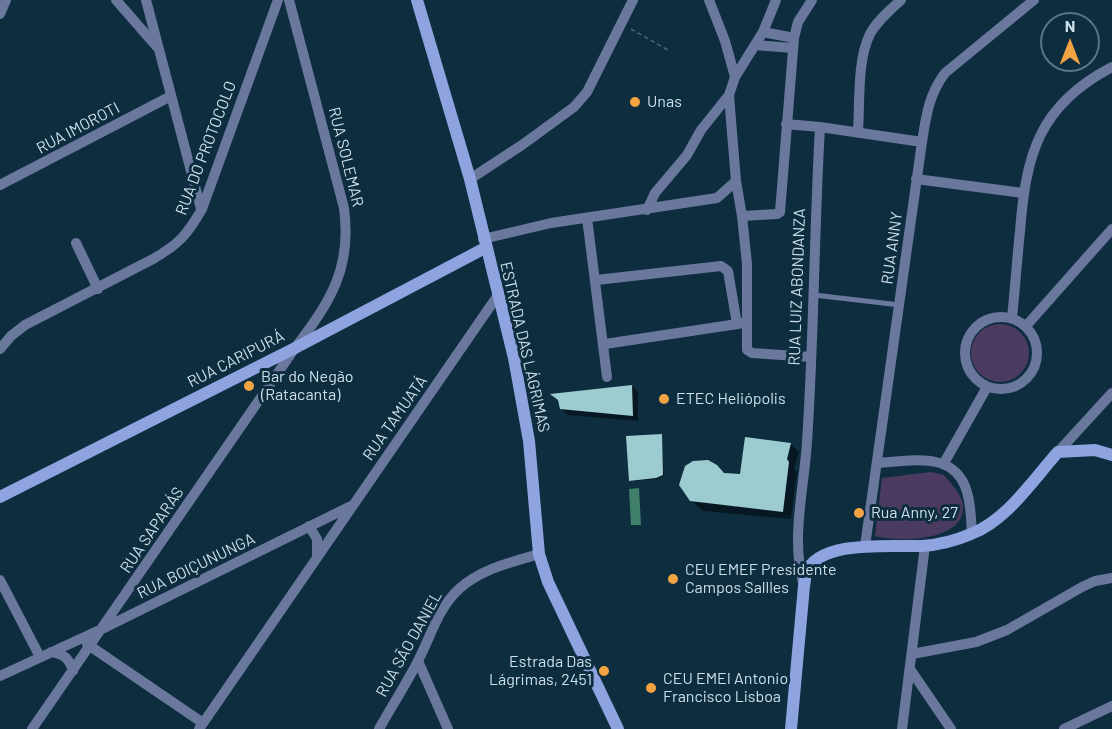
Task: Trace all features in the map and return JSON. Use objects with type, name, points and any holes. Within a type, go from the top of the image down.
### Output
[{"type":"street","points":[[0,14],[6,0]]},
{"type":"street","points":[[116,0],[159,50]]},
{"type":"street","points":[[146,0],[202,209]]},
{"type":"street","name":"RUA DO PROTOCOLO","points":[[0,349],[25,325],[98,289],[171,248],[188,233],[202,209],[278,0]]},
{"type":"street","name":"RUA SOLEMAR","points":[[289,0],[339,184],[347,229],[344,260],[329,298],[316,321],[295,348]]},
{"type":"street","name":"ESTRADA DAS LÁGRIMAS","points":[[417,0],[470,179],[520,387],[529,441],[539,554],[548,582],[618,729]]},
{"type":"street","points":[[470,179],[574,107],[587,92],[633,0]]},
{"type":"street","points":[[709,0],[725,41],[735,77]]},
{"type":"street","points":[[647,210],[654,193],[687,155],[701,130],[729,95],[735,77],[763,32],[776,0]]},
{"type":"street","points":[[742,216],[780,212],[793,43],[798,22],[812,0]]},
{"type":"street","points":[[858,131],[862,63],[869,35],[876,24],[901,0]]},
{"type":"street","name":"RUA ANNY","points":[[866,546],[916,180],[930,98],[945,73],[1035,0]]},
{"type":"street","points":[[763,32],[793,43]]},
{"type":"street","points":[[755,45],[793,43]]},
{"type":"street","points":[[1012,318],[1023,193],[1033,149],[1042,130],[1071,94],[1098,74],[1112,67]]},
{"type":"street","points":[[729,95],[736,181],[747,264],[742,324]]},
{"type":"street","name":"RUA IMOROTI","points":[[0,185],[171,96]]},
{"type":"street","points":[[786,124],[858,131],[922,142]]},
{"type":"street","name":"RUA LUIZ ABONDANZA","points":[[791,729],[804,586],[798,565],[798,536],[807,443],[820,127]]},
{"type":"street","points":[[916,180],[1023,193]]},
{"type":"street","points":[[484,243],[515,230],[717,198],[736,181]]},
{"type":"street","points":[[587,218],[608,377]]},
{"type":"street","points":[[1026,326],[1112,229]]},
{"type":"street","points":[[76,243],[98,289]]},
{"type":"street","name":"RUA CARIPURÁ","points":[[0,497],[295,348],[484,243]]},
{"type":"street","points":[[596,280],[721,266],[728,271],[749,353],[811,357]]},
{"type":"street","name":"RUA TAMUATÁ","points":[[201,726],[498,295]]},
{"type":"street","points":[[1000,317],[1012,318],[1026,326],[1037,345],[1035,368],[1029,377],[1010,388],[998,389],[987,387],[977,380],[969,370],[965,353],[969,335],[977,326],[988,319],[1000,317]]},
{"type":"street","points":[[605,344],[742,324]]},
{"type":"street","name":"RUA SAPARÁS","points":[[32,729],[104,628],[295,348]]},
{"type":"street","points":[[944,463],[987,387]]},
{"type":"street","points":[[804,586],[806,571],[825,554],[846,548],[866,546],[925,546],[972,534],[1001,516],[1112,393]]},
{"type":"street","points":[[1058,453],[1095,450],[1112,455]]},
{"type":"street","points":[[878,463],[928,460],[944,463],[959,476],[967,490],[972,534]]},
{"type":"street","name":"RUA BOIÇUNUNGA","points":[[0,676],[104,628],[354,504]]},
{"type":"street","points":[[309,526],[317,539],[317,558]]},
{"type":"street","points":[[902,729],[925,546]]},
{"type":"street","name":"RUA SÃO DANIEL","points":[[379,729],[418,661],[446,601],[478,576],[539,554]]},
{"type":"street","points":[[912,654],[976,642],[1007,630],[1082,587],[1095,581],[1112,578]]},
{"type":"street","points":[[0,580],[46,654],[64,655],[71,662],[73,671]]},
{"type":"street","points":[[79,639],[201,726]]},
{"type":"street","points":[[418,661],[448,729]]},
{"type":"street","points":[[910,669],[951,729]]},
{"type":"street","points":[[1064,729],[1112,706]]},
{"type":"lane","points":[[813,295],[900,305]]},
{"type":"path","points":[[622,24],[668,50]]},
{"type":"shaded area","points":[[1000,324],[1011,326],[1021,332],[1027,342],[1029,353],[1027,364],[1021,374],[1011,380],[1000,382],[989,380],[979,374],[973,364],[971,353],[973,342],[979,332],[989,326]]},
{"type":"shaded area","points":[[931,472],[944,475],[959,494],[963,507],[960,519],[953,527],[942,533],[913,539],[875,536],[882,478]]},
{"type":"shaded area","points":[[639,488],[641,525],[631,525],[629,489]]},
{"type":"building","points":[[632,385],[633,416],[560,409],[558,400],[550,394]]},
{"type":"building","points":[[662,434],[663,475],[629,481],[626,436]]},
{"type":"building","points":[[745,437],[791,443],[787,459],[789,462],[783,512],[690,501],[679,485],[685,466],[693,461],[708,460],[724,473],[740,474]]},
{"type":"place","name":"Unas","points":[[635,102]]},
{"type":"place","name":"Bar do Negão (Ratacanta)","points":[[249,386]]},
{"type":"place","name":"ETEC Heliópolis","points":[[664,399]]},
{"type":"place","name":"Rua Anny, 27","points":[[859,513]]},
{"type":"place","name":"CEU EMEF Presidente Campos Sallles","points":[[673,579]]},
{"type":"place","name":"Estrada Das Lágrimas, 2451","points":[[604,671]]},
{"type":"place","name":"CEU EMEI Antonio Francisco Lisboa","points":[[651,688]]}]
